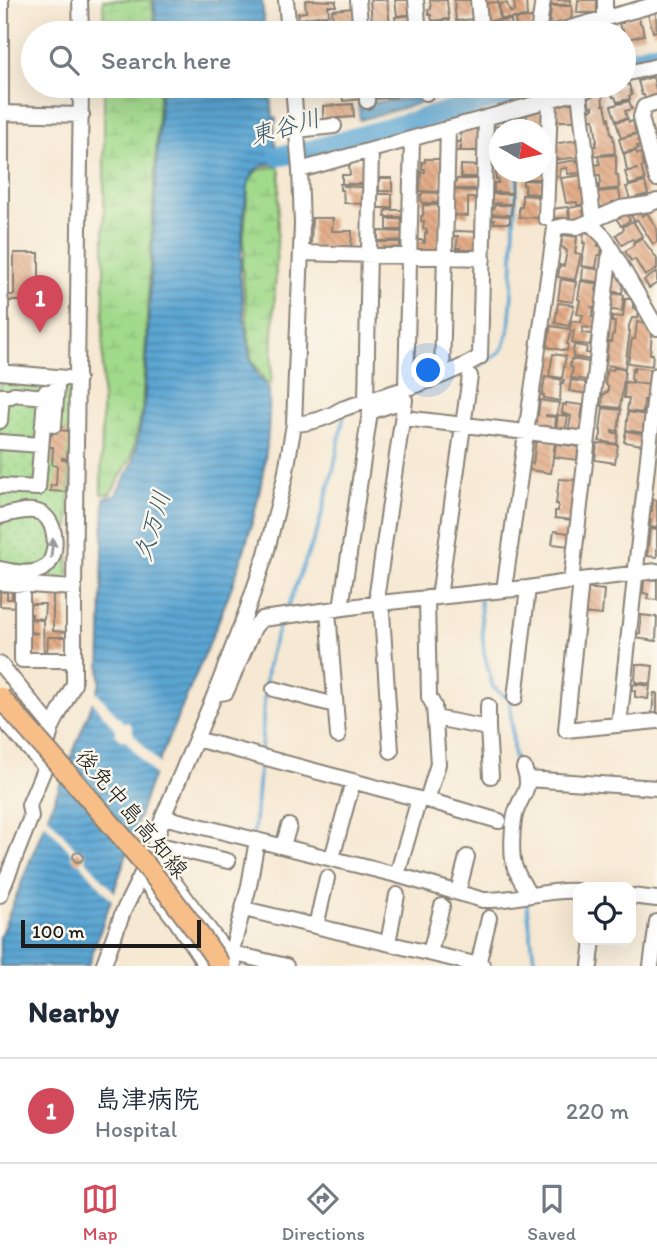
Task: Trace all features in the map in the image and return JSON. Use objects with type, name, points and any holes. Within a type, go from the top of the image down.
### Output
[{"type":"main road","name":"後免中島高知線","points":[[0,697],[135,852],[186,917],[230,961]]},
{"type":"street","points":[[1,0],[1,372],[53,389]]},
{"type":"street","points":[[80,0],[81,21]]},
{"type":"street","points":[[286,0],[288,21]]},
{"type":"street","points":[[358,0],[360,21]]},
{"type":"street","points":[[416,0],[418,21]]},
{"type":"street","points":[[478,0],[480,21]]},
{"type":"street","points":[[540,21],[543,0]]},
{"type":"street","points":[[605,19],[606,0]]},
{"type":"street","points":[[597,21],[657,4]]},
{"type":"street","points":[[636,71],[657,66]]},
{"type":"street","points":[[0,895],[31,817],[29,805],[45,767],[52,727],[74,684],[81,98]]},
{"type":"street","points":[[103,966],[141,869],[153,848],[247,610],[266,554],[285,477],[293,424],[302,225],[294,98]]},
{"type":"street","points":[[300,165],[371,151],[557,98]]},
{"type":"street","points":[[580,98],[594,227],[605,238],[657,328]]},
{"type":"street","points":[[545,218],[550,100]]},
{"type":"street","points":[[657,103],[644,107],[641,117],[655,162],[657,179]]},
{"type":"street","points":[[1,113],[82,115]]},
{"type":"street","points":[[293,424],[303,424],[333,415],[342,409],[442,376],[480,357],[486,118]]},
{"type":"street","points":[[297,138],[334,126]]},
{"type":"street","points":[[442,376],[448,128]]},
{"type":"street","points":[[406,387],[412,139]]},
{"type":"street","points":[[366,401],[371,151]]},
{"type":"street","points":[[504,590],[555,228],[577,227],[621,208],[657,201]]},
{"type":"street","points":[[612,250],[587,439],[566,730],[657,721]]},
{"type":"street","points":[[301,253],[483,258]]},
{"type":"street","points":[[619,725],[657,375]]},
{"type":"street","points":[[397,875],[438,764],[434,706],[429,697],[433,598],[464,425],[470,376]]},
{"type":"street","points":[[0,421],[1,396],[53,389],[78,379]]},
{"type":"street","points":[[53,389],[54,425]]},
{"type":"street","points":[[0,486],[38,488],[41,445],[53,389]]},
{"type":"street","points":[[338,736],[334,609],[370,412],[405,400],[377,593],[382,613],[390,751]]},
{"type":"street","points":[[403,418],[587,439]]},
{"type":"street","points":[[0,442],[41,445]]},
{"type":"street","points":[[0,516],[37,511],[48,519],[54,529],[53,554],[47,566],[32,572],[0,569]]},
{"type":"street","points":[[215,694],[226,692],[258,623],[269,618],[657,571]]},
{"type":"street","points":[[0,583],[74,588]]},
{"type":"street","points":[[22,584],[22,660],[74,660]]},
{"type":"street","points":[[515,698],[528,588]]},
{"type":"street","points":[[0,664],[52,727]]},
{"type":"street","points":[[274,689],[335,705]]},
{"type":"street","points":[[488,706],[491,776]]},
{"type":"street","points":[[0,716],[45,767]]},
{"type":"street","points":[[435,718],[488,727]]},
{"type":"street","points":[[195,739],[499,821]]},
{"type":"street","points":[[530,895],[514,865],[512,839],[515,816],[526,792],[526,774],[657,788]]},
{"type":"street","points":[[332,858],[353,781]]},
{"type":"street","points":[[163,817],[332,858],[483,900],[573,891]]},
{"type":"street","points":[[283,846],[289,826]]},
{"type":"street","points":[[230,961],[244,909],[257,840]]},
{"type":"street","points":[[153,848],[230,961]]},
{"type":"street","points":[[153,848],[228,861]]},
{"type":"street","points":[[458,892],[467,857]]},
{"type":"street","points":[[141,869],[206,966]]},
{"type":"street","points":[[316,926],[327,878]]},
{"type":"street","points":[[388,943],[397,895]]},
{"type":"street","points":[[636,897],[657,899]]},
{"type":"street","points":[[430,953],[442,906]]},
{"type":"street","points":[[244,909],[481,965],[489,918]]},
{"type":"street","points":[[651,966],[657,922]]},
{"type":"street","points":[[590,966],[592,945]]},
{"type":"street","points":[[230,961],[286,966]]},
{"type":"green space","points":[[103,0],[152,0],[154,21],[104,21]]},
{"type":"green space","points":[[104,98],[158,98],[142,409],[131,459],[110,494],[101,494]]},
{"type":"green space","points":[[278,167],[280,172],[271,385],[265,382],[251,358],[242,265],[248,191],[245,179],[259,170]]},
{"type":"green space","points":[[0,379],[72,385],[68,584],[0,579]]},
{"type":"water","points":[[154,0],[262,0],[264,21],[156,21]]},
{"type":"water","name":"久万川","points":[[160,98],[271,98],[273,117],[276,118],[276,151],[283,153],[306,148],[307,156],[264,165],[255,170],[249,182],[244,210],[240,274],[244,316],[250,358],[258,376],[269,389],[268,440],[260,490],[248,538],[213,634],[150,783],[88,966],[0,966],[0,937],[100,684],[104,498],[115,496],[133,463],[144,408]]},
{"type":"water","points":[[414,98],[438,98],[360,120],[358,104]]},
{"type":"pier","points":[[94,689],[123,722],[129,722],[133,733],[161,766],[156,777],[125,740],[120,740],[115,729],[90,699]]},
{"type":"pier","points":[[45,813],[77,850],[85,854],[85,859],[117,895],[114,903],[80,863],[75,862],[72,854],[42,820]]},
{"type":"building","points":[[370,0],[387,0],[390,21],[372,21]]},
{"type":"building","points":[[395,0],[413,0],[415,14],[397,16]]},
{"type":"building","points":[[430,0],[447,0],[449,19],[432,21],[428,9],[431,9]]},
{"type":"building","points":[[454,0],[472,0],[474,19],[456,21]]},
{"type":"building","points":[[526,0],[527,17],[501,19],[499,4],[507,3],[510,12],[515,11],[514,1]]},
{"type":"building","points":[[550,0],[571,0],[570,5],[549,5]]},
{"type":"building","points":[[578,0],[601,0],[600,7],[597,13],[577,13]]},
{"type":"building","points":[[305,1],[336,1],[336,6],[328,6],[329,14],[299,19],[298,13],[306,12]]},
{"type":"building","points":[[498,2],[500,20],[487,21],[486,3]]},
{"type":"building","points":[[551,6],[572,6],[571,21],[550,21]]},
{"type":"building","points":[[354,8],[355,21],[333,21],[332,10]]},
{"type":"building","points":[[656,12],[657,31],[653,32],[648,14]]},
{"type":"building","points":[[414,15],[415,21],[395,21],[395,17]]},
{"type":"building","points":[[639,15],[644,35],[636,37],[636,21],[622,20]]},
{"type":"building","points":[[329,17],[326,21],[308,19]]},
{"type":"building","points":[[533,18],[532,21],[515,19]]},
{"type":"building","points":[[653,77],[657,94],[645,99],[638,81]]},
{"type":"building","points":[[343,98],[362,98],[362,99],[343,101]]},
{"type":"building","points":[[589,98],[602,98],[615,153],[591,156],[590,147],[596,146],[597,142],[594,119],[587,120],[586,111],[593,109],[593,106],[590,107]]},
{"type":"building","points":[[615,98],[630,99],[617,102]]},
{"type":"building","points":[[576,101],[577,121],[556,121],[556,102]]},
{"type":"building","points":[[629,101],[632,109],[625,111],[627,118],[616,121],[611,106]]},
{"type":"building","points":[[353,104],[354,117],[323,119],[323,106]]},
{"type":"building","points":[[546,109],[546,119],[527,119],[527,110]]},
{"type":"building","points":[[517,113],[518,119],[496,119]]},
{"type":"building","points":[[628,119],[629,122],[633,121],[636,133],[621,138],[616,122]]},
{"type":"building","points":[[479,128],[480,151],[461,151],[461,145],[460,151],[452,151],[452,142],[461,142],[460,129]]},
{"type":"building","points":[[637,134],[640,146],[637,146],[638,149],[623,153],[619,139]]},
{"type":"building","points":[[578,140],[580,157],[555,160],[553,144]]},
{"type":"building","points":[[636,151],[637,154],[641,153],[645,180],[629,185],[625,172],[638,169],[627,171],[624,154]]},
{"type":"building","points":[[616,155],[619,188],[594,191],[601,183],[600,175],[592,175],[591,166],[600,164],[598,156]]},
{"type":"building","points":[[425,159],[442,159],[440,192],[420,191],[421,172],[425,172],[422,162],[425,162]]},
{"type":"building","points":[[577,160],[580,162],[581,173],[568,174],[567,168],[560,169],[560,176],[552,178],[552,164]]},
{"type":"building","points":[[350,162],[366,162],[365,184],[342,184],[342,175],[350,175]]},
{"type":"building","points":[[461,165],[480,166],[479,177],[461,177]]},
{"type":"building","points":[[583,175],[584,186],[580,189],[585,189],[586,204],[566,203],[561,178]]},
{"type":"building","points":[[379,178],[392,178],[392,191],[379,191]]},
{"type":"building","points":[[457,179],[479,179],[479,189],[454,189]]},
{"type":"building","points":[[513,182],[512,193],[494,192],[494,183]]},
{"type":"building","points":[[523,182],[543,182],[539,194],[525,193]]},
{"type":"building","points":[[645,182],[648,194],[630,199],[626,187]]},
{"type":"building","points":[[340,184],[364,187],[364,204],[344,203]]},
{"type":"building","points":[[453,190],[480,191],[480,198],[468,198],[468,216],[452,215]]},
{"type":"building","points":[[619,190],[621,202],[598,207],[597,192]]},
{"type":"building","points":[[422,192],[442,193],[442,203],[422,203]]},
{"type":"building","points":[[378,194],[392,194],[392,208],[378,208]]},
{"type":"building","points":[[491,194],[512,194],[512,204],[491,203]]},
{"type":"building","points":[[522,195],[537,196],[541,218],[519,217]]},
{"type":"building","points":[[423,205],[441,205],[439,252],[416,251],[414,240],[424,240],[425,243],[427,233],[423,228],[424,221],[421,221]]},
{"type":"building","points":[[495,205],[512,205],[511,215],[488,214],[488,209],[493,209]]},
{"type":"building","points":[[586,205],[584,216],[570,219],[569,208]]},
{"type":"building","points":[[568,207],[569,218],[550,218],[551,209]]},
{"type":"building","points":[[386,210],[404,210],[404,217],[385,217]]},
{"type":"building","points":[[639,211],[642,216],[647,213],[657,229],[657,242],[653,244],[637,219],[635,221],[631,216]]},
{"type":"building","points":[[625,212],[630,220],[621,226],[616,218]]},
{"type":"building","points":[[488,215],[510,216],[510,223],[494,223],[494,220],[487,220]]},
{"type":"building","points":[[312,218],[333,218],[332,231],[352,231],[351,249],[314,249],[311,246]]},
{"type":"building","points":[[387,219],[404,219],[404,230],[387,230]]},
{"type":"building","points":[[633,221],[642,236],[622,245],[616,235]]},
{"type":"building","points":[[378,231],[405,232],[405,240],[378,241]]},
{"type":"building","points":[[450,232],[478,232],[477,250],[474,253],[460,253],[460,248],[456,248],[458,236],[450,236]]},
{"type":"building","points":[[584,232],[598,242],[598,246],[602,246],[596,268],[581,266]]},
{"type":"building","points":[[563,235],[577,237],[575,253],[581,254],[575,280],[558,277],[567,251],[561,246]]},
{"type":"building","points":[[642,238],[657,259],[657,269],[645,276],[635,259],[631,261],[625,251]]},
{"type":"building","points":[[373,242],[400,242],[400,248],[377,250],[377,247],[373,247]]},
{"type":"building","points":[[14,253],[39,253],[39,301],[0,301],[0,295],[14,295]]},
{"type":"building","points":[[583,267],[601,270],[599,282],[582,280]]},
{"type":"building","points":[[612,269],[623,284],[622,293],[609,291]]},
{"type":"building","points":[[657,272],[657,283],[649,288],[644,280]]},
{"type":"building","points":[[561,279],[576,282],[573,302],[558,300]]},
{"type":"building","points":[[581,281],[598,284],[596,291],[600,292],[596,308],[592,307],[594,310],[591,317],[597,318],[596,329],[583,327],[582,333],[592,334],[590,345],[572,343],[574,331],[571,331],[567,351],[547,347],[551,326],[570,329],[571,320],[581,322],[583,315],[577,314]]},
{"type":"building","points":[[610,293],[624,295],[622,311],[611,310]]},
{"type":"building","points":[[625,299],[631,299],[633,308],[639,311],[638,318],[632,318],[629,326],[625,368],[606,365],[608,342],[611,342],[614,334],[615,322],[612,322],[612,316],[623,317]]},
{"type":"building","points":[[558,303],[574,305],[569,326],[555,323]]},
{"type":"building","points":[[637,322],[646,323],[652,333],[652,366],[628,363]]},
{"type":"building","points":[[574,345],[587,347],[586,353],[593,354],[592,360],[573,357]]},
{"type":"building","points":[[553,354],[566,356],[562,378],[549,376]]},
{"type":"building","points":[[571,359],[589,362],[587,380],[571,378]]},
{"type":"building","points":[[634,367],[650,369],[648,384],[632,382]]},
{"type":"building","points":[[607,369],[625,371],[620,408],[602,406],[603,394],[608,392],[605,383]]},
{"type":"building","points":[[545,377],[564,380],[561,382],[560,401],[544,398],[542,395]]},
{"type":"building","points":[[571,380],[590,385],[589,394],[569,391]]},
{"type":"building","points":[[625,382],[651,385],[649,401],[644,400],[643,413],[627,411],[629,398],[624,398]]},
{"type":"building","points":[[540,400],[559,403],[557,416],[546,415],[556,417],[555,428],[535,428]]},
{"type":"building","points":[[563,404],[583,405],[581,418],[586,418],[584,432],[568,432],[571,416],[562,413]]},
{"type":"building","points":[[603,408],[621,410],[618,431],[612,430],[612,433],[618,433],[617,444],[599,441]]},
{"type":"building","points":[[628,412],[645,415],[645,433],[626,430]]},
{"type":"building","points":[[558,415],[568,416],[565,432],[556,430]]},
{"type":"building","points":[[55,430],[69,431],[67,459],[62,458],[69,460],[66,492],[50,491],[51,485],[56,485],[57,466],[52,465],[53,447],[49,447],[50,434]]},
{"type":"building","points":[[626,431],[645,434],[643,445],[624,442]]},
{"type":"building","points":[[536,439],[555,441],[551,473],[529,470],[530,463],[533,464]]},
{"type":"building","points":[[556,444],[579,447],[577,460],[554,457]]},
{"type":"building","points":[[597,444],[618,445],[615,463],[595,460]]},
{"type":"building","points":[[559,479],[575,480],[572,520],[555,518],[555,511],[558,511],[556,504]]},
{"type":"building","points":[[653,500],[657,500],[657,528],[650,527],[649,520]]},
{"type":"building","points":[[650,529],[657,530],[657,557],[647,556]]},
{"type":"building","points":[[554,531],[569,533],[568,546],[552,544]]},
{"type":"building","points":[[644,580],[657,580],[657,600],[648,599],[648,594],[643,593]]},
{"type":"building","points":[[584,588],[604,590],[602,615],[581,613]]},
{"type":"building","points":[[0,589],[7,592],[7,599],[12,599],[12,592],[17,592],[17,607],[0,606]]},
{"type":"building","points":[[53,593],[67,594],[66,632],[53,631]]},
{"type":"building","points":[[32,604],[45,604],[44,619],[32,618]]},
{"type":"building","points":[[641,615],[657,617],[656,641],[634,638],[635,633],[640,634]]},
{"type":"building","points":[[26,619],[43,620],[44,655],[28,652],[27,634],[38,633],[28,632]]},
{"type":"building","points":[[48,637],[67,637],[67,655],[47,655]]},
{"type":"building","points":[[636,664],[653,666],[651,684],[635,682]]},
{"type":"building","points":[[633,685],[650,686],[648,699],[635,697],[635,691],[632,691]]},
{"type":"building","points":[[654,693],[657,693],[657,716],[652,715]]},
{"type":"building","points":[[78,852],[82,853],[82,861],[78,862],[74,861],[73,857],[74,853]]},
{"type":"waterway","name":"東谷川","points":[[636,59],[657,53]]},
{"type":"waterway","name":"東谷川","points":[[279,156],[311,150],[496,98]]},
{"type":"waterway","points":[[522,119],[523,112]]},
{"type":"waterway","points":[[479,366],[500,352],[509,329],[517,182]]},
{"type":"waterway","points":[[287,608],[318,528],[344,415]]},
{"type":"waterway","points":[[480,601],[484,653],[493,687],[510,700],[514,759],[518,775],[516,795]]},
{"type":"waterway","points":[[261,749],[266,675],[281,622]]},
{"type":"waterway","points":[[254,832],[260,761]]},
{"type":"waterway","points":[[506,841],[504,817],[512,805]]},
{"type":"waterway","points":[[526,900],[535,966]]},
{"type":"place","name":"島津病院","points":[[40,333]]}]
